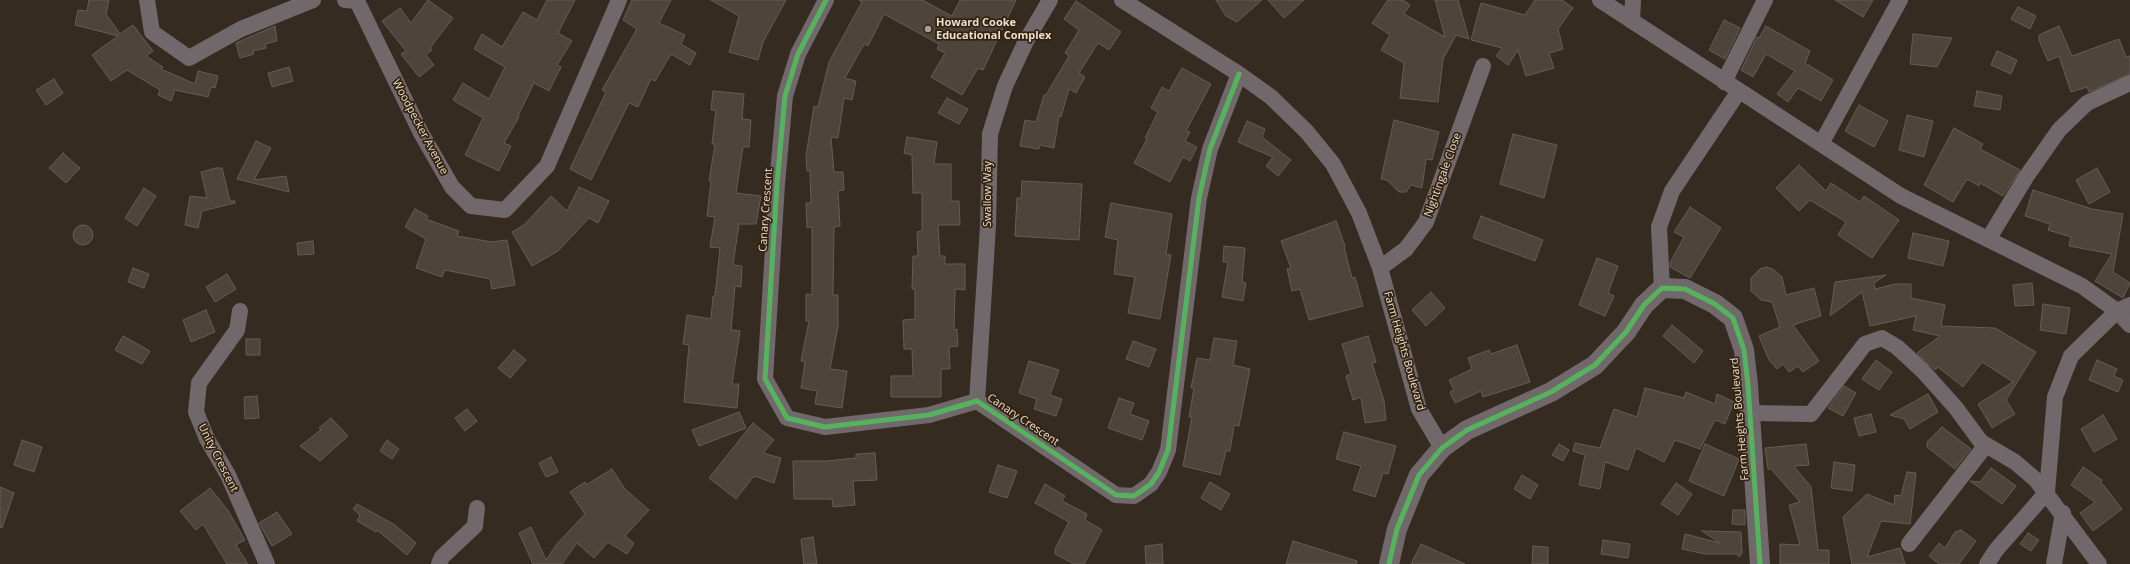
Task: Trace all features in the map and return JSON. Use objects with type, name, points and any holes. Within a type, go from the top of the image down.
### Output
[{"type":"street","points":[[147,0],[152,32],[189,58],[242,29],[313,0]]},
{"type":"street","name":"Woodpecker Avenue","points":[[353,0],[421,134],[452,187],[472,206],[505,210],[547,166],[619,0]]},
{"type":"street","name":"Canary Crescent","points":[[826,0],[798,54],[785,96],[777,184],[765,379],[787,418],[825,427],[929,415],[977,401],[1116,495],[1134,496],[1151,484],[1159,472],[1168,450],[1199,198],[1210,149],[1239,74]]},
{"type":"street","name":"Swallow Way","points":[[977,401],[988,226],[990,134],[1005,86],[1026,41],[1050,0]]},
{"type":"street","name":"Farm Heights Boulevard","points":[[1122,0],[1239,74],[1271,97],[1307,132],[1333,164],[1360,213],[1380,268],[1419,409],[1442,448]]},
{"type":"street","points":[[1600,0],[1724,82],[1902,196],[1989,238],[2123,308],[2130,325]]},
{"type":"street","points":[[1632,21],[1633,0]]},
{"type":"street","points":[[1724,82],[1765,0]]},
{"type":"street","points":[[1821,144],[1900,0]]},
{"type":"street","name":"Nightingale Close","points":[[1380,268],[1406,249],[1426,222],[1483,66]]},
{"type":"street","points":[[1989,238],[2026,177],[2058,130],[2087,103],[2130,83]]},
{"type":"street","points":[[1389,564],[1397,530],[1419,475],[1442,448],[1467,430],[1551,392],[1595,365],[1626,332],[1644,305],[1662,288],[1659,227],[1672,191],[1738,91]]},
{"type":"street","name":"Farm Heights Boulevard","points":[[1662,288],[1685,289],[1714,304],[1733,318],[1744,350],[1750,413],[1760,564]]},
{"type":"street","points":[[1987,564],[1996,550],[2047,492],[2055,397],[2071,356],[2123,308]]},
{"type":"street","name":"Unity Crescent","points":[[240,311],[237,330],[199,383],[196,412],[207,439],[228,475],[267,564]]},
{"type":"street","points":[[1750,413],[1811,414],[1865,344],[1882,338],[1897,347],[1922,370],[1956,408],[1981,442],[2015,462],[2036,480],[2063,513],[2099,564]]},
{"type":"street","points":[[1909,544],[1986,445]]},
{"type":"street","points":[[439,564],[442,557],[475,526],[477,508]]},
{"type":"street","points":[[2054,564],[2063,513]]},
{"type":"building","points":[[89,0],[109,0],[106,14],[120,34],[133,25],[153,51],[146,56],[163,67],[161,69],[195,84],[198,71],[218,76],[215,88],[211,87],[208,97],[175,90],[171,101],[158,95],[160,90],[127,70],[111,81],[92,55],[118,36],[75,25],[78,10],[87,11]]},
{"type":"building","points":[[428,0],[453,18],[430,48],[432,50],[426,55],[434,65],[419,77],[401,54],[406,51],[382,21],[400,8],[411,23]]},
{"type":"building","points":[[547,0],[575,0],[558,33],[572,41],[557,65],[561,67],[549,91],[534,83],[518,116],[519,117],[504,143],[511,146],[499,171],[465,155],[483,118],[453,100],[463,83],[489,99],[505,67],[474,49],[482,34],[502,47],[523,12],[537,20]]},
{"type":"building","points":[[632,0],[671,0],[659,23],[685,35],[681,44],[696,53],[690,65],[671,54],[655,81],[651,79],[638,107],[629,103],[591,180],[570,169],[606,92],[602,90],[637,29],[623,20]]},
{"type":"building","points":[[711,0],[786,0],[763,42],[758,60],[729,52],[739,16]]},
{"type":"building","points":[[859,0],[922,0],[952,16],[960,0],[1016,0],[983,70],[978,68],[962,95],[931,77],[945,53],[937,49],[939,44],[884,14],[868,46],[864,44],[845,78],[856,81],[852,100],[844,98],[838,138],[831,137],[834,172],[843,172],[844,190],[838,191],[840,226],[834,227],[833,295],[838,295],[838,326],[830,369],[847,371],[842,408],[815,404],[817,391],[801,388],[805,362],[801,361],[809,321],[806,321],[806,294],[812,295],[812,227],[807,228],[806,203],[811,203],[810,171],[807,171],[806,156],[814,106],[818,107],[829,62],[862,2]]},
{"type":"building","points":[[1216,0],[1262,0],[1237,22],[1226,16]]},
{"type":"building","points":[[1268,0],[1304,0],[1284,18]]},
{"type":"building","points":[[1388,0],[1403,0],[1410,5],[1404,14],[1445,37],[1435,0],[1458,0],[1469,39],[1456,35],[1443,59],[1438,102],[1400,98],[1404,63],[1381,50],[1390,35],[1372,23]]},
{"type":"building","points":[[1535,0],[1562,0],[1573,8],[1558,29],[1563,49],[1549,53],[1554,68],[1526,76],[1518,50],[1508,65],[1496,56],[1502,48],[1471,40],[1481,3],[1525,15]]},
{"type":"building","points":[[1835,0],[1873,0],[1863,17]]},
{"type":"building","points":[[1076,1],[1121,32],[1109,50],[1098,43],[1079,73],[1085,77],[1076,93],[1069,89],[1061,117],[1059,116],[1054,148],[1040,145],[1039,149],[1020,146],[1025,120],[1036,122],[1044,95],[1046,95],[1069,56],[1065,53],[1079,30],[1064,19]]},
{"type":"building","points":[[2018,7],[2036,16],[2030,29],[2011,19]]},
{"type":"building","points":[[1724,20],[1740,28],[1725,59],[1709,50]]},
{"type":"building","points":[[275,26],[277,41],[265,44],[266,48],[253,51],[254,54],[240,58],[236,43]]},
{"type":"building","points":[[1766,26],[1810,51],[1805,63],[1833,80],[1821,101],[1798,88],[1788,102],[1777,94],[1795,71],[1766,54],[1753,77],[1741,70],[1757,37],[1759,38]]},
{"type":"building","points":[[2059,26],[2072,56],[2119,39],[2126,57],[2130,56],[2130,74],[2089,92],[2087,87],[2071,92],[2059,56],[2048,61],[2039,40],[2039,35]]},
{"type":"building","points":[[1913,34],[1952,38],[1937,67],[1910,64]]},
{"type":"building","points":[[1997,51],[2017,60],[2011,74],[1991,65]]},
{"type":"building","points":[[289,67],[293,81],[272,87],[268,73]]},
{"type":"building","points":[[1182,68],[1211,84],[1186,131],[1190,132],[1185,141],[1197,147],[1190,161],[1183,157],[1170,182],[1134,163],[1147,139],[1145,138],[1158,112],[1151,108],[1162,87],[1169,91]]},
{"type":"building","points":[[54,79],[63,93],[46,105],[36,90]]},
{"type":"building","points":[[713,91],[744,94],[742,119],[751,120],[749,147],[743,147],[736,193],[761,196],[756,224],[739,224],[733,265],[742,266],[741,287],[735,286],[731,330],[740,331],[732,384],[739,384],[737,408],[684,402],[689,345],[683,344],[687,315],[711,319],[720,248],[710,247],[715,217],[707,216],[711,181],[709,181],[715,144],[712,144],[716,110],[711,110]]},
{"type":"building","points":[[1977,91],[2002,96],[2000,110],[1974,106]]},
{"type":"building","points":[[947,98],[968,109],[959,124],[938,113]]},
{"type":"building","points":[[1859,105],[1888,121],[1874,147],[1845,131]]},
{"type":"building","points":[[1907,115],[1933,121],[1924,157],[1899,150]]},
{"type":"building","points":[[1394,120],[1439,132],[1432,160],[1426,159],[1422,188],[1411,185],[1406,192],[1399,192],[1387,180],[1381,179]]},
{"type":"building","points":[[1247,121],[1265,129],[1262,137],[1291,160],[1278,176],[1266,166],[1273,157],[1238,142]]},
{"type":"building","points":[[1954,128],[1983,144],[1980,149],[2020,170],[2003,196],[1980,183],[1979,186],[1967,179],[1953,202],[1924,185]]},
{"type":"building","points":[[1513,134],[1557,145],[1544,198],[1500,184]]},
{"type":"building","points":[[907,137],[937,142],[934,164],[951,164],[951,201],[959,201],[960,225],[938,225],[940,256],[945,256],[945,264],[965,264],[965,290],[955,289],[954,330],[957,329],[958,346],[949,347],[950,369],[941,369],[941,397],[891,397],[891,376],[913,376],[912,349],[904,349],[903,320],[915,319],[915,289],[912,289],[913,256],[918,256],[917,232],[922,231],[922,193],[913,193],[912,155],[904,153]]},
{"type":"building","points":[[256,141],[271,148],[254,180],[286,176],[289,192],[237,179]]},
{"type":"building","points":[[63,153],[80,168],[66,183],[49,168]]},
{"type":"building","points":[[1799,165],[1826,191],[1831,183],[1860,202],[1864,196],[1899,220],[1872,258],[1838,235],[1846,222],[1810,200],[1799,211],[1776,188]]},
{"type":"building","points":[[222,168],[230,201],[235,201],[235,203],[202,211],[198,228],[185,225],[190,196],[207,198],[201,172]]},
{"type":"building","points":[[2097,168],[2110,192],[2089,204],[2076,180]]},
{"type":"building","points":[[1022,181],[1082,184],[1079,240],[1015,236],[1017,198],[1021,198]]},
{"type":"building","points":[[579,187],[609,201],[598,223],[589,218],[558,251],[532,266],[512,232],[524,225],[551,196],[567,211]]},
{"type":"building","points":[[144,188],[156,196],[137,226],[125,218]]},
{"type":"building","points":[[2033,190],[2092,209],[2123,214],[2113,272],[2130,283],[2123,298],[2095,281],[2112,254],[2069,246],[2071,237],[2048,230],[2050,224],[2025,216]]},
{"type":"building","points":[[1111,203],[1172,214],[1166,254],[1171,255],[1160,319],[1128,313],[1135,277],[1114,274],[1118,240],[1105,237]]},
{"type":"building","points":[[1690,207],[1721,228],[1690,278],[1670,267],[1670,263],[1684,237],[1674,232]]},
{"type":"building","points":[[415,209],[428,216],[426,219],[459,231],[457,236],[492,242],[507,240],[515,285],[492,289],[490,279],[445,270],[442,277],[416,268],[426,239],[405,227]]},
{"type":"building","points":[[1481,216],[1543,240],[1535,261],[1473,238]]},
{"type":"building","points":[[1336,221],[1345,246],[1352,278],[1355,277],[1363,306],[1309,320],[1300,289],[1292,291],[1287,269],[1291,268],[1281,241]]},
{"type":"building","points":[[79,225],[87,225],[93,231],[93,239],[87,245],[79,245],[73,239],[73,231]]},
{"type":"building","points":[[1913,233],[1949,241],[1943,266],[1908,258]]},
{"type":"building","points":[[313,241],[314,254],[298,255],[297,243]]},
{"type":"building","points":[[1224,246],[1245,248],[1242,282],[1246,283],[1243,301],[1222,297],[1228,262],[1223,262]]},
{"type":"building","points":[[1597,258],[1618,266],[1608,293],[1614,296],[1605,316],[1579,305]]},
{"type":"building","points":[[1766,267],[1773,269],[1782,277],[1786,295],[1814,288],[1821,316],[1793,325],[1819,361],[1803,372],[1798,366],[1789,372],[1783,364],[1777,369],[1769,360],[1759,336],[1780,327],[1772,302],[1761,300],[1751,291],[1751,278],[1760,269]]},
{"type":"building","points":[[133,268],[149,274],[144,288],[128,282]]},
{"type":"building","points":[[227,274],[236,289],[215,302],[206,287]]},
{"type":"building","points":[[1886,275],[1874,283],[1875,289],[1895,284],[1911,284],[1911,298],[1945,305],[1941,326],[1995,328],[2036,352],[2006,400],[2015,414],[1992,428],[1978,404],[2013,382],[1982,362],[1963,387],[1938,367],[1935,370],[1917,353],[1940,336],[1913,330],[1916,316],[1870,326],[1862,292],[1830,316],[1835,282]]},
{"type":"building","points":[[2032,283],[2034,305],[2015,306],[2013,285]]},
{"type":"building","points":[[1431,292],[1445,308],[1426,326],[1412,310]]},
{"type":"building","points":[[2043,304],[2070,308],[2066,334],[2040,330]]},
{"type":"building","points":[[206,310],[215,332],[191,342],[183,320]]},
{"type":"building","points":[[1672,325],[1703,351],[1694,363],[1663,336]]},
{"type":"building","points":[[123,336],[150,351],[142,364],[115,350]]},
{"type":"building","points":[[1368,336],[1376,362],[1372,363],[1384,401],[1386,420],[1365,423],[1361,397],[1353,400],[1346,376],[1351,374],[1342,344]]},
{"type":"building","points":[[1214,338],[1237,341],[1233,365],[1250,369],[1239,426],[1234,425],[1230,451],[1226,451],[1220,475],[1183,466],[1192,417],[1189,417],[1194,388],[1191,388],[1197,358],[1210,360]]},
{"type":"building","points":[[246,339],[260,339],[260,355],[246,355]]},
{"type":"building","points":[[1133,341],[1156,349],[1149,367],[1126,359]]},
{"type":"building","points":[[1517,345],[1530,382],[1483,397],[1481,391],[1455,403],[1450,392],[1454,390],[1449,380],[1472,369],[1468,358],[1489,350],[1491,354]]},
{"type":"building","points":[[514,350],[526,360],[510,378],[498,368]]},
{"type":"building","points":[[1876,360],[1892,372],[1879,390],[1862,379]]},
{"type":"building","points":[[2097,360],[2117,369],[2114,376],[2123,380],[2118,392],[2089,380]]},
{"type":"building","points":[[1029,361],[1059,370],[1050,395],[1062,399],[1056,416],[1034,409],[1037,399],[1019,393]]},
{"type":"building","points":[[1844,386],[1856,393],[1843,416],[1828,408]]},
{"type":"building","points":[[1645,388],[1684,398],[1686,392],[1715,404],[1717,394],[1734,402],[1725,424],[1715,420],[1700,449],[1675,440],[1664,462],[1636,448],[1628,470],[1605,462],[1600,489],[1579,485],[1585,455],[1573,451],[1575,443],[1600,448],[1614,409],[1637,417]]},
{"type":"building","points":[[1928,394],[1938,412],[1910,429],[1904,419],[1890,415]]},
{"type":"building","points":[[257,396],[259,418],[245,419],[244,397]]},
{"type":"building","points":[[1119,398],[1134,403],[1130,414],[1149,421],[1142,440],[1108,428]]},
{"type":"building","points":[[467,409],[477,421],[465,431],[455,418]]},
{"type":"building","points":[[739,412],[746,428],[699,446],[692,430]]},
{"type":"building","points":[[1871,414],[1876,432],[1859,436],[1854,418]]},
{"type":"building","points":[[2103,415],[2117,439],[2094,452],[2081,429]]},
{"type":"building","points":[[331,418],[348,436],[320,461],[300,446],[321,430],[319,428]]},
{"type":"building","points":[[753,423],[774,440],[763,453],[781,458],[774,483],[754,476],[736,499],[709,478]]},
{"type":"building","points":[[1942,427],[1971,449],[1955,469],[1927,447],[1927,442]]},
{"type":"building","points":[[1344,432],[1396,446],[1388,474],[1383,473],[1375,497],[1353,490],[1361,466],[1336,459]]},
{"type":"building","points":[[22,440],[42,447],[34,472],[14,465]]},
{"type":"building","points":[[387,440],[399,449],[392,459],[380,451]]},
{"type":"building","points":[[1559,444],[1569,450],[1563,461],[1552,455]]},
{"type":"building","points":[[1705,444],[1739,459],[1724,496],[1689,481]]},
{"type":"building","points":[[1806,444],[1809,465],[1794,466],[1811,487],[1818,550],[1829,550],[1829,564],[1780,564],[1780,544],[1800,545],[1789,505],[1800,502],[1771,469],[1768,469],[1765,448]]},
{"type":"building","points":[[875,453],[877,480],[853,481],[855,505],[833,507],[832,499],[794,499],[793,461],[827,461],[856,458],[856,454]]},
{"type":"building","points":[[551,457],[558,472],[546,477],[539,463]]},
{"type":"building","points":[[1834,462],[1855,465],[1852,491],[1831,488]]},
{"type":"building","points":[[998,465],[1017,471],[1007,498],[989,492]]},
{"type":"building","points":[[2083,467],[2102,480],[2101,482],[2122,509],[2093,531],[2080,513],[2095,502],[2071,485]]},
{"type":"building","points":[[1991,468],[2016,486],[2002,504],[1970,481],[1980,482]]},
{"type":"building","points":[[612,469],[625,489],[649,510],[625,536],[634,543],[627,554],[608,542],[594,558],[577,543],[562,564],[533,564],[519,533],[531,527],[546,560],[556,545],[585,514],[570,492],[585,482],[586,485]]},
{"type":"building","points":[[1907,472],[1916,473],[1910,524],[1881,521],[1867,557],[1900,548],[1905,564],[1852,564],[1843,517],[1867,494],[1894,505],[1895,495],[1901,496]]},
{"type":"building","points":[[1522,475],[1538,485],[1530,499],[1514,489]]},
{"type":"building","points":[[1210,482],[1230,494],[1221,510],[1201,498]]},
{"type":"building","points":[[1676,483],[1692,494],[1678,515],[1661,504]]},
{"type":"building","points":[[1045,484],[1065,496],[1062,501],[1087,514],[1085,520],[1102,530],[1084,564],[1074,564],[1055,554],[1055,549],[1069,522],[1035,503]]},
{"type":"building","points":[[0,487],[14,493],[2,528],[0,527]]},
{"type":"building","points":[[210,488],[227,509],[245,540],[236,545],[248,564],[227,564],[203,524],[196,530],[180,511]]},
{"type":"building","points":[[357,504],[395,525],[416,543],[407,555],[377,530],[376,532],[357,521],[360,515],[353,509]]},
{"type":"building","points":[[1733,510],[1745,510],[1745,525],[1732,524]]},
{"type":"building","points":[[277,512],[292,534],[272,546],[259,523]]},
{"type":"building","points":[[1961,530],[1976,541],[1959,564],[1939,564],[1929,556],[1939,543],[1945,548],[1955,532]]},
{"type":"building","points":[[1702,531],[1741,532],[1742,554],[1740,554],[1740,557],[1736,554],[1705,554],[1682,549],[1685,534],[1720,543]]},
{"type":"building","points":[[2028,533],[2039,540],[2031,551],[2020,544]]},
{"type":"building","points":[[813,537],[817,564],[804,564],[801,539]]},
{"type":"building","points":[[1603,540],[1630,544],[1628,558],[1601,554]]},
{"type":"building","points":[[1293,541],[1357,561],[1356,564],[1286,564]]},
{"type":"building","points":[[1162,544],[1163,564],[1146,564],[1145,546]]},
{"type":"building","points":[[1421,544],[1465,564],[1411,564]]},
{"type":"building","points":[[1533,546],[1548,547],[1548,564],[1532,564]]},
{"type":"cycle path","points":[[826,0],[798,54],[785,96],[777,184],[765,379],[787,418],[825,427],[929,415],[977,401],[1116,495],[1134,496],[1151,484],[1159,472],[1168,450],[1199,198],[1210,149],[1239,74]]},
{"type":"cycle path","points":[[1389,564],[1397,529],[1419,475],[1442,448],[1467,430],[1551,392],[1595,365],[1626,332],[1644,305],[1662,288],[1685,289],[1715,304],[1733,318],[1744,350],[1748,385],[1760,564]]},
{"type":"place","name":"Howard Cooke Educational Complex","points":[[928,29]]}]
